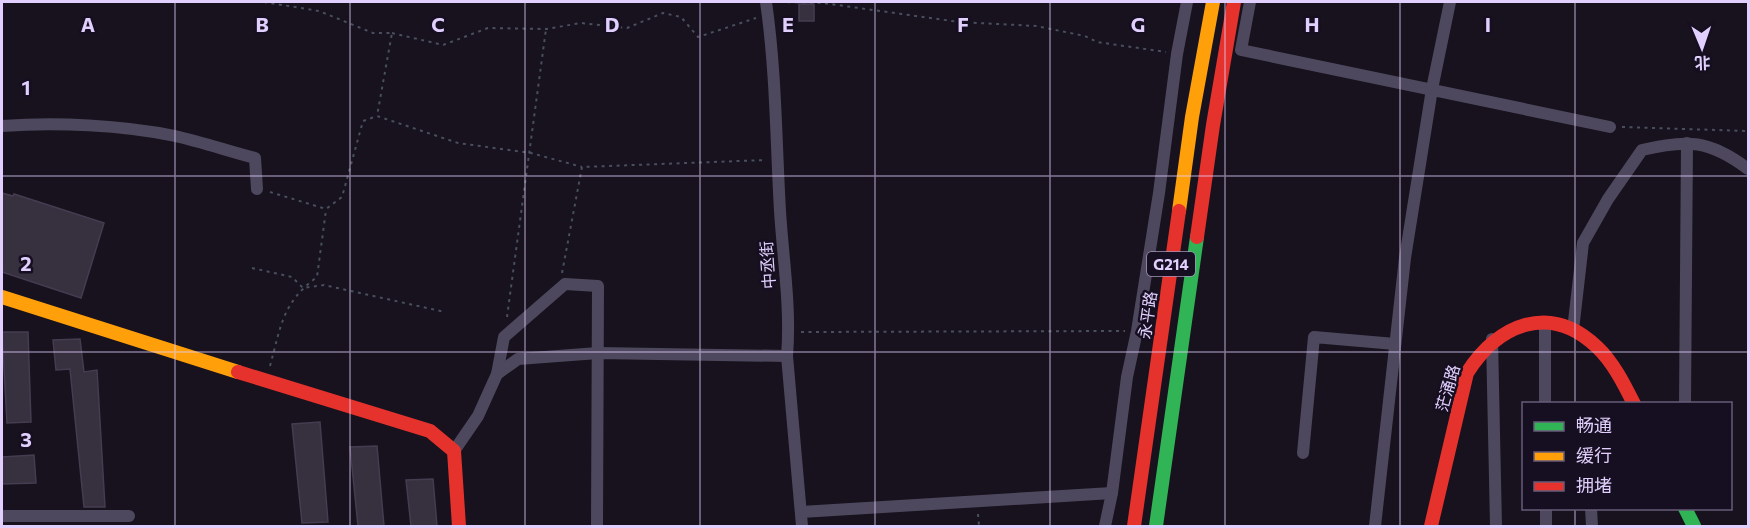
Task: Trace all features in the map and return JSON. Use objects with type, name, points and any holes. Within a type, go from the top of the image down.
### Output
[{"type":"main road","name":"永平路","points":[[1134,526],[1192,117],[1213,2]]},
{"type":"main road","name":"G214","points":[[1156,526],[1214,124],[1234,2]]},
{"type":"main road","points":[[2,297],[130,339],[430,431],[453,451],[459,526]]},
{"type":"main road","name":"茫涌路","points":[[1431,526],[1467,373],[1492,339],[1519,325],[1545,322],[1573,330],[1595,344],[1608,359],[1633,402]]},
{"type":"main road","points":[[1686,510],[1694,526]]},
{"type":"street","name":"中丞街","points":[[766,2],[774,67],[789,332],[787,356],[802,526]]},
{"type":"street","points":[[1105,526],[1112,493],[1127,377],[1159,194],[1177,54],[1187,2]]},
{"type":"street","points":[[1250,2],[1240,50],[1610,127]]},
{"type":"street","points":[[1375,526],[1405,258],[1432,89],[1450,2]]},
{"type":"street","points":[[2,126],[25,124],[99,127],[174,136],[255,158],[258,189]]},
{"type":"street","points":[[1573,330],[1583,243],[1608,199],[1642,150],[1669,143],[1706,145],[1749,169]]},
{"type":"street","points":[[1685,402],[1686,143]]},
{"type":"street","points":[[453,451],[478,416],[497,374],[504,337],[565,284],[598,286],[597,526]]},
{"type":"street","points":[[1545,322],[1545,402]]},
{"type":"street","points":[[1303,453],[1314,337],[1395,344]]},
{"type":"street","points":[[1492,339],[1496,526]]},
{"type":"street","points":[[497,374],[518,358],[598,353],[787,356]]},
{"type":"street","points":[[801,512],[1112,493]]},
{"type":"street","points":[[1546,510],[1546,526]]},
{"type":"street","points":[[1591,510],[1592,526]]},
{"type":"street","points":[[2,516],[129,516]]},
{"type":"path","points":[[264,2],[319,11],[373,33],[392,33],[444,45],[488,28],[546,29],[581,23],[627,28],[663,13],[681,17],[698,37],[768,15]]},
{"type":"path","points":[[777,2],[824,3],[959,22],[1036,26],[1085,36],[1097,42],[1177,54]]},
{"type":"path","points":[[504,337],[531,153],[546,29]]},
{"type":"path","points":[[377,116],[392,33]]},
{"type":"path","points":[[266,380],[286,310],[303,288],[317,277],[326,209],[342,197],[363,121],[377,116],[458,143],[531,153],[582,167],[778,160]]},
{"type":"path","points":[[1610,127],[1749,131]]},
{"type":"path","points":[[558,290],[582,167]]},
{"type":"path","points":[[258,189],[326,209]]},
{"type":"path","points":[[252,268],[292,277],[303,288]]},
{"type":"path","points":[[303,288],[324,285],[445,312]]},
{"type":"path","points":[[789,332],[1137,330]]},
{"type":"building","points":[[799,4],[814,4],[814,21],[799,21]]},
{"type":"building","points":[[2,193],[13,196],[14,194],[104,223],[81,298],[2,272]]},
{"type":"building","points":[[2,332],[28,332],[31,422],[7,423]]},
{"type":"building","points":[[80,339],[84,372],[97,370],[105,507],[84,507],[70,369],[56,370],[53,340]]},
{"type":"building","points":[[320,422],[328,522],[302,523],[292,424]]},
{"type":"building","points":[[377,446],[384,526],[358,526],[350,447]]},
{"type":"building","points":[[34,455],[36,483],[2,484],[2,457]]},
{"type":"building","points":[[433,479],[437,526],[411,526],[406,480]]},
{"type":"traffic: fast","points":[[1156,526],[1197,237]]},
{"type":"traffic: fast","points":[[1686,510],[1694,526]]},
{"type":"traffic: slow","points":[[1179,211],[1192,117],[1213,2]]},
{"type":"traffic: slow","points":[[2,297],[238,372]]},
{"type":"traffic: jam","points":[[1197,237],[1234,2]]},
{"type":"traffic: jam","points":[[1134,526],[1179,211]]},
{"type":"traffic: jam","points":[[1431,526],[1467,373],[1480,356],[1509,331],[1526,325],[1543,323],[1561,325],[1579,333],[1608,359],[1633,402]]},
{"type":"traffic: jam","points":[[238,372],[430,431],[454,451],[459,526]]}]
